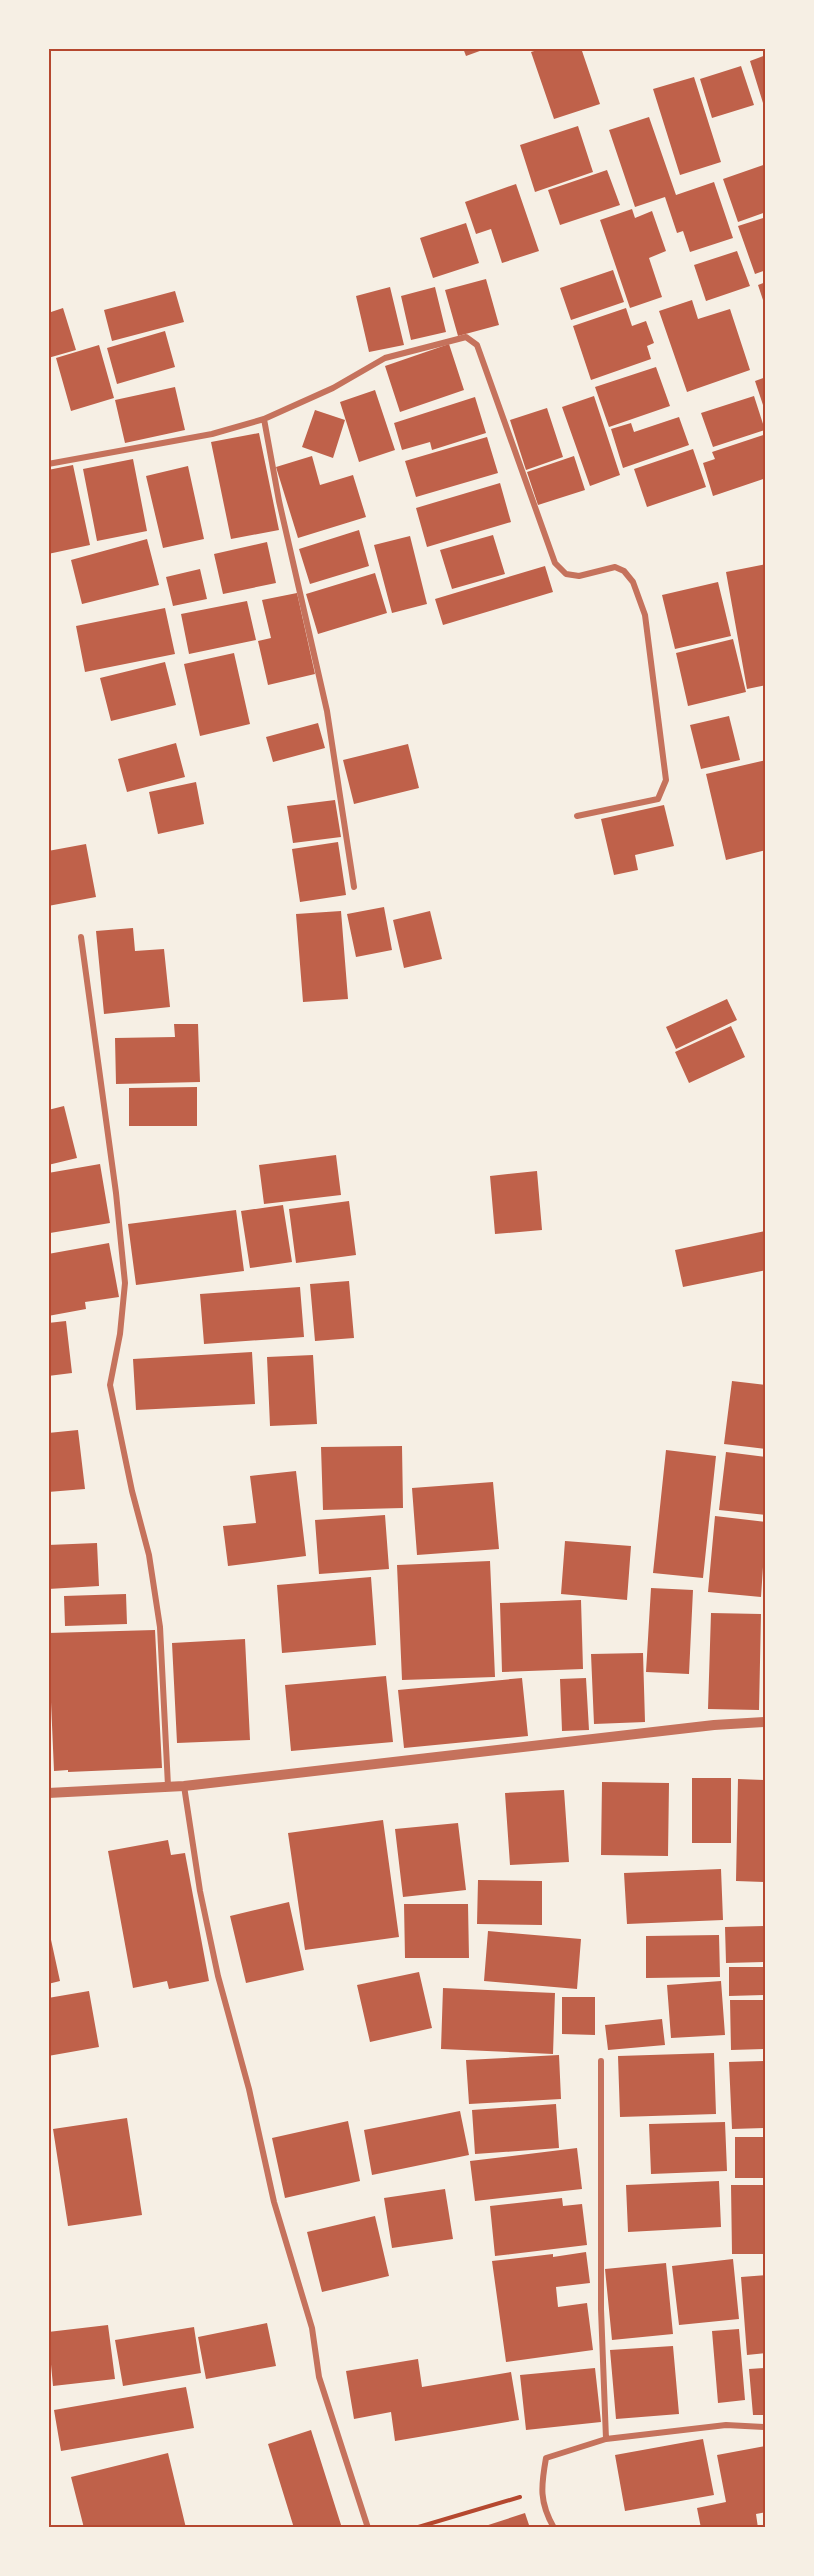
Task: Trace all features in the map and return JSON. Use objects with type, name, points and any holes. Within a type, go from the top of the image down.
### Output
[{"type":"street","points":[[48,464],[212,434],[264,419],[333,388],[385,358],[466,337],[477,345],[555,563],[566,574],[579,576],[615,567],[624,571],[633,582],[645,615],[666,780],[658,799],[577,816]]},
{"type":"street","points":[[264,419],[279,501],[327,711],[354,887]]},
{"type":"street","points":[[81,937],[116,1193],[125,1283],[120,1334],[110,1385],[132,1491],[149,1555],[160,1627],[168,1786]]},
{"type":"street","points":[[48,1793],[184,1786],[714,1725],[766,1722]]},
{"type":"street","points":[[184,1786],[200,1891],[218,1976],[249,2089],[274,2202],[312,2328],[319,2377],[368,2528]]},
{"type":"street","points":[[601,2061],[601,2309],[606,2439]]},
{"type":"street","points":[[554,2528],[545,2511],[541,2491],[546,2458],[606,2439],[726,2425],[766,2427]]},
{"type":"path","points":[[414,2528],[541,2491]]},
{"type":"building","points":[[463,48],[488,48],[466,56]]},
{"type":"building","points":[[544,48],[581,48],[600,104],[554,119],[531,52]]},
{"type":"building","points":[[766,55],[766,102],[763,103],[750,61]]},
{"type":"building","points":[[741,66],[754,105],[712,118],[700,79]]},
{"type":"building","points":[[694,77],[721,162],[680,175],[653,89]]},
{"type":"building","points":[[649,117],[676,195],[714,182],[733,238],[690,252],[683,231],[677,233],[665,197],[635,207],[609,130]]},
{"type":"building","points":[[578,126],[593,172],[535,192],[520,145]]},
{"type":"building","points":[[766,164],[766,212],[738,222],[723,179]]},
{"type":"building","points":[[607,170],[620,205],[560,225],[548,190]]},
{"type":"building","points":[[516,184],[539,251],[502,263],[491,229],[476,234],[465,202]]},
{"type":"building","points":[[632,209],[635,218],[652,211],[666,251],[649,258],[662,297],[630,308],[600,220]]},
{"type":"building","points":[[766,217],[766,270],[755,274],[738,226]]},
{"type":"building","points":[[466,223],[479,263],[433,278],[420,238]]},
{"type":"building","points":[[737,251],[750,286],[706,301],[694,265]]},
{"type":"building","points":[[613,270],[624,302],[571,320],[560,288]]},
{"type":"building","points":[[486,279],[499,325],[458,336],[445,290]]},
{"type":"building","points":[[766,282],[766,309],[758,285]]},
{"type":"building","points":[[390,287],[404,345],[369,352],[356,296]]},
{"type":"building","points":[[435,287],[446,332],[411,340],[401,296]]},
{"type":"building","points":[[175,291],[184,322],[112,341],[104,310]]},
{"type":"building","points":[[692,300],[698,319],[730,309],[750,370],[687,392],[659,311]]},
{"type":"building","points":[[63,308],[76,350],[48,358],[48,313]]},
{"type":"building","points":[[626,308],[632,326],[646,321],[654,343],[647,346],[651,359],[591,380],[573,326]]},
{"type":"building","points":[[165,331],[175,367],[117,384],[107,348]]},
{"type":"building","points":[[449,344],[464,390],[400,412],[385,366]]},
{"type":"building","points":[[99,345],[114,398],[71,411],[56,358]]},
{"type":"building","points":[[656,367],[670,406],[609,427],[595,387]]},
{"type":"building","points":[[766,377],[766,414],[755,381]]},
{"type":"building","points":[[175,387],[185,430],[125,443],[115,400]]},
{"type":"building","points":[[375,390],[395,450],[359,462],[340,402]]},
{"type":"building","points":[[594,396],[620,475],[590,486],[562,407]]},
{"type":"building","points":[[754,396],[765,430],[713,447],[701,413]]},
{"type":"building","points":[[475,397],[486,433],[432,450],[430,442],[402,450],[394,423]]},
{"type":"building","points":[[547,408],[563,457],[526,470],[510,420]]},
{"type":"building","points":[[315,410],[345,420],[333,458],[302,447]]},
{"type":"building","points":[[679,417],[689,445],[623,468],[611,429],[631,423],[634,432]]},
{"type":"building","points":[[259,433],[279,530],[231,539],[211,442]]},
{"type":"building","points":[[766,434],[766,478],[713,496],[703,463],[715,459],[712,452]]},
{"type":"building","points":[[487,437],[498,473],[416,497],[405,461]]},
{"type":"building","points":[[693,449],[706,487],[647,507],[634,469]]},
{"type":"building","points":[[312,456],[320,485],[353,475],[366,517],[298,538],[276,467]]},
{"type":"building","points":[[574,456],[585,490],[538,505],[527,472]]},
{"type":"building","points":[[133,459],[147,531],[97,541],[83,469]]},
{"type":"building","points":[[73,465],[90,545],[48,554],[48,470]]},
{"type":"building","points":[[188,466],[204,539],[163,548],[146,476]]},
{"type":"building","points":[[500,483],[511,522],[427,547],[416,508]]},
{"type":"building","points":[[359,530],[369,566],[310,584],[299,549]]},
{"type":"building","points":[[493,535],[505,574],[452,589],[440,550]]},
{"type":"building","points":[[410,536],[427,604],[392,613],[374,545]]},
{"type":"building","points":[[147,539],[159,585],[82,604],[71,560]]},
{"type":"building","points":[[267,542],[276,583],[223,594],[214,554]]},
{"type":"building","points":[[766,564],[766,685],[747,689],[726,572]]},
{"type":"building","points":[[545,566],[553,592],[443,625],[435,599]]},
{"type":"building","points":[[200,569],[207,599],[173,606],[166,577]]},
{"type":"building","points":[[375,573],[387,613],[318,634],[306,594]]},
{"type":"building","points":[[718,582],[731,636],[675,649],[662,595]]},
{"type":"building","points":[[297,593],[315,674],[268,685],[258,641],[271,638],[262,600]]},
{"type":"building","points":[[247,601],[256,640],[189,654],[181,614]]},
{"type":"building","points":[[165,608],[175,654],[85,672],[76,626]]},
{"type":"building","points":[[733,639],[746,692],[688,706],[676,653]]},
{"type":"building","points":[[234,653],[250,724],[200,736],[184,664]]},
{"type":"building","points":[[165,662],[176,705],[111,721],[100,678]]},
{"type":"building","points":[[729,716],[740,760],[701,769],[690,725]]},
{"type":"building","points":[[318,723],[325,748],[273,762],[266,737]]},
{"type":"building","points":[[176,743],[185,777],[127,792],[118,759]]},
{"type":"building","points":[[408,744],[419,788],[354,804],[343,760]]},
{"type":"building","points":[[766,760],[766,850],[726,860],[706,774]]},
{"type":"building","points":[[196,782],[204,824],[158,834],[149,792]]},
{"type":"building","points":[[335,800],[341,837],[293,843],[287,806]]},
{"type":"building","points":[[664,805],[674,846],[635,855],[638,870],[614,875],[601,819]]},
{"type":"building","points":[[338,842],[346,895],[300,902],[292,849]]},
{"type":"building","points":[[86,844],[96,897],[48,906],[48,851]]},
{"type":"building","points":[[384,907],[392,950],[356,957],[347,914]]},
{"type":"building","points":[[341,911],[348,999],[303,1002],[296,914]]},
{"type":"building","points":[[430,911],[442,959],[404,968],[393,920]]},
{"type":"building","points":[[133,928],[135,951],[164,949],[170,1007],[104,1014],[96,931]]},
{"type":"building","points":[[727,999],[737,1020],[676,1049],[666,1027]]},
{"type":"building","points":[[174,1024],[198,1024],[200,1082],[116,1084],[115,1038],[175,1037]]},
{"type":"building","points":[[731,1026],[745,1057],[689,1083],[675,1052]]},
{"type":"building","points":[[197,1087],[197,1126],[129,1126],[129,1088]]},
{"type":"building","points":[[64,1106],[77,1158],[48,1165],[48,1110]]},
{"type":"building","points":[[336,1155],[341,1195],[264,1204],[259,1165]]},
{"type":"building","points":[[100,1164],[110,1223],[50,1233],[48,1173]]},
{"type":"building","points":[[537,1171],[542,1230],[495,1234],[490,1176]]},
{"type":"building","points":[[349,1201],[356,1255],[296,1263],[289,1209]]},
{"type":"building","points":[[283,1205],[292,1262],[250,1268],[241,1211]]},
{"type":"building","points":[[236,1210],[244,1271],[136,1285],[128,1224]]},
{"type":"building","points":[[765,1231],[766,1270],[683,1287],[675,1250]]},
{"type":"building","points":[[109,1243],[119,1297],[85,1302],[86,1309],[48,1316],[48,1254]]},
{"type":"building","points":[[349,1281],[354,1338],[315,1341],[310,1284]]},
{"type":"building","points":[[300,1287],[304,1337],[204,1344],[200,1294]]},
{"type":"building","points":[[66,1321],[72,1373],[48,1376],[48,1323]]},
{"type":"building","points":[[252,1352],[255,1404],[136,1410],[133,1359]]},
{"type":"building","points":[[313,1355],[317,1424],[270,1426],[267,1357]]},
{"type":"building","points":[[732,1381],[766,1385],[766,1449],[724,1444]]},
{"type":"building","points":[[78,1430],[85,1489],[48,1492],[48,1433]]},
{"type":"building","points":[[402,1446],[403,1508],[323,1510],[321,1447]]},
{"type":"building","points":[[666,1450],[716,1456],[703,1578],[653,1573]]},
{"type":"building","points":[[726,1452],[766,1457],[766,1515],[719,1510]]},
{"type":"building","points":[[296,1471],[306,1556],[228,1566],[223,1526],[256,1523],[250,1476]]},
{"type":"building","points":[[493,1482],[499,1549],[417,1555],[412,1488]]},
{"type":"building","points":[[385,1515],[389,1569],[319,1574],[315,1520]]},
{"type":"building","points":[[715,1516],[766,1522],[761,1597],[708,1592]]},
{"type":"building","points":[[565,1541],[631,1546],[627,1600],[561,1594]]},
{"type":"building","points":[[97,1543],[99,1586],[48,1589],[48,1545]]},
{"type":"building","points":[[490,1561],[495,1677],[402,1680],[397,1565]]},
{"type":"building","points":[[371,1577],[376,1645],[282,1653],[277,1585]]},
{"type":"building","points":[[651,1588],[693,1590],[689,1674],[646,1672]]},
{"type":"building","points":[[126,1594],[127,1624],[65,1626],[64,1596]]},
{"type":"building","points":[[581,1600],[583,1669],[502,1672],[500,1603]]},
{"type":"building","points":[[711,1613],[761,1614],[759,1710],[708,1709]]},
{"type":"building","points":[[155,1630],[162,1768],[54,1771],[48,1633]]},
{"type":"building","points":[[245,1639],[250,1740],[177,1743],[172,1643]]},
{"type":"building","points":[[643,1653],[645,1722],[594,1724],[591,1654]]},
{"type":"building","points":[[386,1676],[393,1742],[291,1751],[285,1685]]},
{"type":"building","points":[[522,1678],[528,1736],[404,1748],[398,1690]]},
{"type":"building","points":[[586,1678],[589,1730],[562,1731],[560,1679]]},
{"type":"building","points":[[692,1778],[731,1778],[731,1843],[692,1843]]},
{"type":"building","points":[[738,1779],[766,1780],[766,1882],[736,1881]]},
{"type":"building","points":[[602,1782],[669,1783],[668,1856],[601,1855]]},
{"type":"building","points":[[564,1790],[569,1862],[510,1865],[505,1793]]},
{"type":"building","points":[[383,1820],[399,1937],[305,1950],[288,1833]]},
{"type":"building","points":[[458,1823],[466,1890],[403,1897],[395,1829]]},
{"type":"building","points":[[168,1840],[171,1855],[185,1853],[209,1981],[169,1989],[167,1981],[133,1988],[108,1851]]},
{"type":"building","points":[[721,1869],[723,1920],[627,1924],[624,1873]]},
{"type":"building","points":[[478,1880],[542,1881],[542,1925],[477,1924]]},
{"type":"building","points":[[289,1902],[304,1970],[246,1983],[230,1916]]},
{"type":"building","points":[[404,1904],[468,1904],[469,1958],[405,1958]]},
{"type":"building","points":[[48,1926],[60,1981],[48,1984]]},
{"type":"building","points":[[766,1926],[766,1962],[726,1963],[725,1927]]},
{"type":"building","points":[[488,1931],[581,1939],[577,1989],[484,1981]]},
{"type":"building","points":[[719,1935],[720,1977],[646,1978],[646,1936]]},
{"type":"building","points":[[729,1967],[766,1967],[766,1995],[729,1996]]},
{"type":"building","points":[[419,1972],[432,2028],[370,2042],[357,1985]]},
{"type":"building","points":[[721,1981],[725,2035],[671,2038],[667,1985]]},
{"type":"building","points":[[443,1988],[555,1993],[553,2054],[441,2049]]},
{"type":"building","points":[[89,1991],[99,2047],[48,2056],[48,1998]]},
{"type":"building","points":[[562,1997],[595,1997],[595,2035],[562,2034]]},
{"type":"building","points":[[730,2000],[766,2000],[766,2049],[731,2050]]},
{"type":"building","points":[[662,2019],[665,2045],[608,2050],[605,2025]]},
{"type":"building","points":[[714,2053],[716,2114],[620,2117],[618,2056]]},
{"type":"building","points":[[559,2055],[561,2099],[469,2104],[466,2060]]},
{"type":"building","points":[[766,2061],[766,2128],[732,2129],[729,2062]]},
{"type":"building","points":[[556,2104],[559,2148],[475,2154],[472,2110]]},
{"type":"building","points":[[460,2111],[469,2155],[372,2175],[364,2130]]},
{"type":"building","points":[[127,2118],[142,2215],[68,2226],[53,2129]]},
{"type":"building","points":[[348,2121],[360,2181],[285,2198],[272,2138]]},
{"type":"building","points":[[725,2122],[727,2171],[651,2174],[649,2124]]},
{"type":"building","points":[[735,2137],[766,2137],[766,2178],[735,2178]]},
{"type":"building","points":[[577,2148],[582,2189],[475,2201],[470,2161]]},
{"type":"building","points":[[719,2181],[721,2227],[628,2232],[626,2185]]},
{"type":"building","points":[[731,2185],[766,2185],[766,2254],[732,2254]]},
{"type":"building","points":[[445,2189],[453,2239],[392,2248],[384,2198]]},
{"type":"building","points":[[562,2198],[563,2206],[582,2204],[587,2245],[495,2256],[490,2206]]},
{"type":"building","points":[[375,2216],[389,2276],[322,2292],[307,2232]]},
{"type":"building","points":[[586,2252],[590,2283],[556,2287],[558,2307],[587,2303],[593,2350],[506,2362],[492,2261],[553,2254],[553,2257]]},
{"type":"building","points":[[733,2259],[739,2319],[679,2325],[672,2266]]},
{"type":"building","points":[[666,2263],[673,2334],[612,2340],[605,2269]]},
{"type":"building","points":[[766,2275],[766,2353],[747,2355],[741,2277]]},
{"type":"building","points":[[267,2323],[276,2366],[206,2379],[198,2337]]},
{"type":"building","points":[[108,2325],[115,2379],[53,2386],[48,2332]]},
{"type":"building","points":[[194,2327],[201,2373],[123,2386],[115,2340]]},
{"type":"building","points":[[739,2329],[745,2400],[718,2403],[712,2331]]},
{"type":"building","points":[[673,2346],[679,2414],[616,2419],[610,2350]]},
{"type":"building","points":[[418,2359],[422,2387],[511,2372],[519,2420],[395,2441],[391,2412],[354,2419],[346,2371]]},
{"type":"building","points":[[595,2368],[601,2422],[526,2430],[520,2375]]},
{"type":"building","points":[[766,2368],[766,2415],[753,2415],[749,2369]]},
{"type":"building","points":[[186,2387],[194,2428],[61,2451],[54,2410]]},
{"type":"building","points":[[311,2430],[342,2528],[294,2528],[268,2444]]},
{"type":"building","points":[[703,2439],[714,2495],[625,2511],[615,2455]]},
{"type":"building","points":[[766,2446],[766,2512],[756,2514],[758,2528],[701,2528],[697,2508],[726,2502],[717,2455]]},
{"type":"building","points":[[168,2453],[186,2528],[84,2528],[71,2477]]},
{"type":"building","points":[[525,2513],[530,2528],[479,2528]]}]
